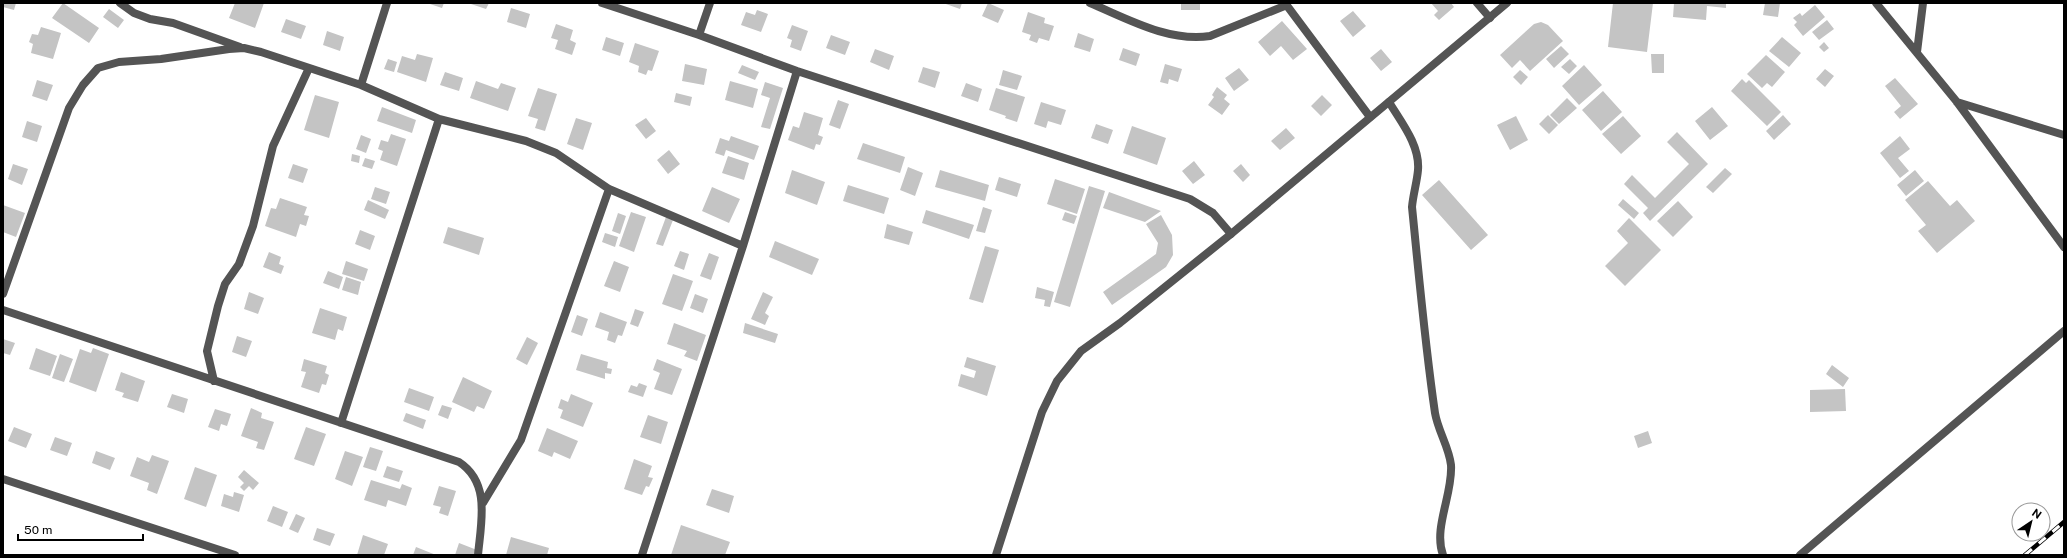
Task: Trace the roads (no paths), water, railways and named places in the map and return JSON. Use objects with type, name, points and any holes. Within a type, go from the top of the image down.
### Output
[{"type":"street","points":[[120,3],[134,13],[150,19],[173,23],[244,48],[261,52],[361,85],[439,119],[526,141],[556,153],[609,189],[743,246]]},
{"type":"street","points":[[361,85],[387,3]]},
{"type":"street","points":[[602,3],[699,35],[797,71],[1190,199],[1213,213],[1231,234]]},
{"type":"street","points":[[699,35],[710,3]]},
{"type":"street","points":[[1090,3],[1155,31],[1197,38],[1210,36],[1286,4],[1370,118]]},
{"type":"street","points":[[1477,3],[1490,18]]},
{"type":"street","points":[[996,555],[1042,412],[1057,381],[1081,351],[1120,323],[1231,234],[1507,3]]},
{"type":"street","points":[[1876,3],[1957,102],[2064,246]]},
{"type":"street","points":[[1917,52],[1923,3]]},
{"type":"street","points":[[3,294],[69,108],[83,85],[98,68],[119,62],[244,48]]},
{"type":"street","points":[[214,381],[207,351],[218,306],[225,284],[239,264],[252,226],[262,185],[274,146],[309,68]]},
{"type":"street","points":[[642,555],[743,246],[797,71]]},
{"type":"street","points":[[1389,102],[1416,148],[1418,169],[1412,207],[1426,348],[1438,428],[1450,460],[1451,471],[1439,535],[1443,555]]},
{"type":"street","points":[[1957,102],[2064,135]]},
{"type":"street","points":[[341,423],[439,119]]},
{"type":"street","points":[[483,503],[521,440],[609,189]]},
{"type":"street","points":[[3,310],[459,462],[468,468],[476,479],[483,503],[478,555]]},
{"type":"street","points":[[1800,555],[2064,331]]},
{"type":"street","points":[[3,480],[235,555]]},
{"type":"railway","points":[[2025,555],[2064,522]]}]
